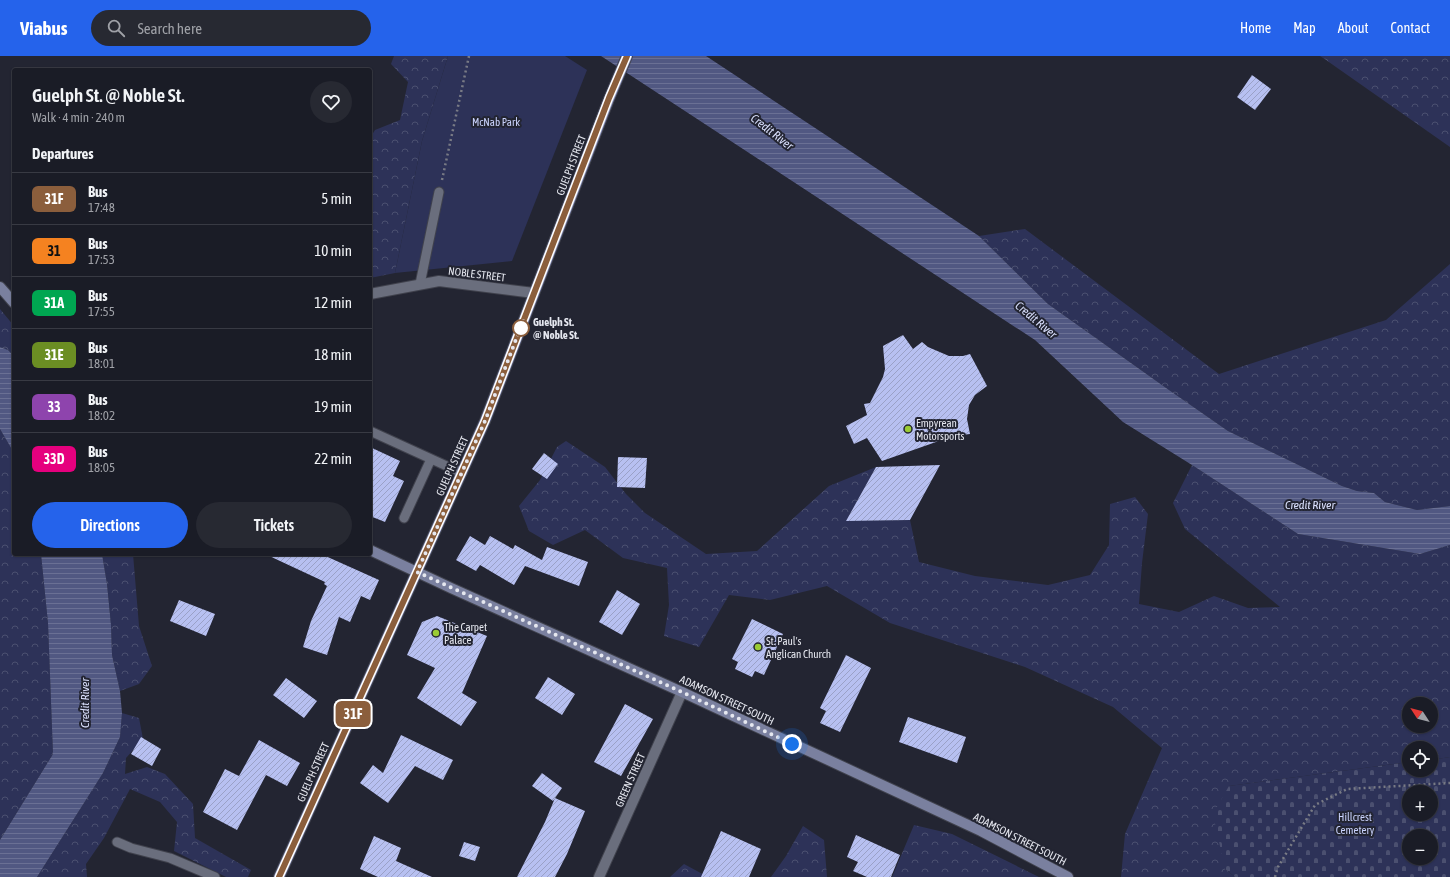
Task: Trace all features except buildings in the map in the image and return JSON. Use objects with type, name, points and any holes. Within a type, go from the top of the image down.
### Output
[{"type":"main road","name":"GUELPH STREET","points":[[279,877],[485,421],[609,98],[627,56]]},
{"type":"main road","points":[[0,287],[12,301]]},
{"type":"main road","name":"ADAMSON STREET SOUTH","points":[[372,551],[682,692],[981,831],[1068,877]]},
{"type":"street","name":"NOBLE STREET","points":[[372,294],[439,281],[534,293]]},
{"type":"street","name":"GREEN STREET","points":[[599,877],[682,692]]},
{"type":"lane","points":[[420,284],[439,192]]},
{"type":"lane","points":[[372,432],[462,473]]},
{"type":"lane","points":[[404,518],[430,459]]},
{"type":"lane","points":[[117,842],[131,848],[170,858],[215,877]]},
{"type":"path","points":[[439,192],[469,56]]},
{"type":"path","points":[[1275,877],[1278,867],[1315,805],[1347,789],[1450,783]]},
{"type":"green space","points":[[394,56],[448,56],[422,141],[395,273],[372,278],[372,135],[375,130],[400,120],[408,82],[391,64]]},
{"type":"green space","name":"McNab Park","points":[[448,56],[565,56],[587,70],[512,261],[395,273],[422,141]]},
{"type":"green space","points":[[1320,56],[1450,56],[1450,147],[1326,60]]},
{"type":"green space","points":[[1025,229],[1219,374],[1386,320],[1450,264],[1450,506],[1417,510],[1385,502],[1374,493],[1357,491],[1342,486],[1228,431],[1048,304],[979,236]]},
{"type":"green space","points":[[0,309],[12,324],[12,354],[8,350],[0,347]]},
{"type":"green space","points":[[0,429],[12,450],[12,556],[41,556],[48,623],[53,754],[0,840]]},
{"type":"green space","points":[[566,441],[605,467],[626,494],[645,513],[706,554],[757,551],[829,486],[876,467],[846,521],[910,520],[919,562],[975,576],[1048,585],[1090,575],[1109,545],[1110,504],[1135,497],[1148,514],[1139,604],[1179,612],[1214,596],[1248,608],[1280,607],[1185,529],[1173,503],[1192,465],[1298,534],[1420,554],[1450,545],[1450,757],[1438,759],[1438,741],[1402,741],[1402,763],[1229,786],[1225,869],[1235,877],[1121,877],[1125,834],[1162,748],[1113,707],[1025,667],[890,623],[827,586],[770,600],[729,595],[699,647],[664,636],[669,605],[667,568],[623,558],[585,530],[553,545],[529,531],[519,506],[540,480],[557,447]]},
{"type":"green space","points":[[102,556],[133,556],[139,626],[152,666],[139,684],[120,691],[112,655],[107,584]]},
{"type":"green space","points":[[122,713],[139,718],[143,739],[126,758],[125,774],[147,767],[165,774],[193,804],[195,838],[251,870],[248,877],[226,877],[174,851],[177,822],[160,802],[130,789],[104,838],[86,864],[87,877],[37,877],[103,773],[120,737]]},
{"type":"green space","name":"Hillcrest Cemetery","points":[[1450,757],[1450,877],[1235,877],[1225,869],[1213,814],[1229,786],[1402,763],[1402,777],[1438,777],[1438,759]]},
{"type":"green space","points":[[914,825],[952,834],[1039,877],[892,877]]},
{"type":"green space","points":[[803,826],[824,840],[827,877],[771,877],[786,856]]},
{"type":"green space","points":[[684,864],[708,877],[670,877]]},
{"type":"water","name":"Credit River","points":[[601,56],[706,56],[979,236],[1048,304],[1228,431],[1342,486],[1357,491],[1374,493],[1385,502],[1417,510],[1450,506],[1450,545],[1420,554],[1298,534],[1123,422],[1035,340]]},
{"type":"water","points":[[0,347],[8,350],[12,354],[12,450],[0,429]]},
{"type":"water","name":"Credit River","points":[[41,556],[102,556],[107,584],[112,655],[120,691],[122,713],[120,737],[103,773],[37,877],[0,877],[0,840],[53,754],[48,623]]},
{"type":"bus line","name":"31F","points":[[279,877],[485,421],[609,98],[627,56]]},
{"type":"place","name":"Guelph St. @ Noble St.","points":[[521,328]]},
{"type":"place","name":"Empyrean Motorsports","points":[[908,429]]},
{"type":"place","name":"The Carpet Palace","points":[[436,633]]},
{"type":"place","name":"St. Paul's Anglican Church","points":[[758,647]]},
{"type":"route","points":[[521,328],[523,321],[485,421],[417,572],[682,692],[792,744]]}]
